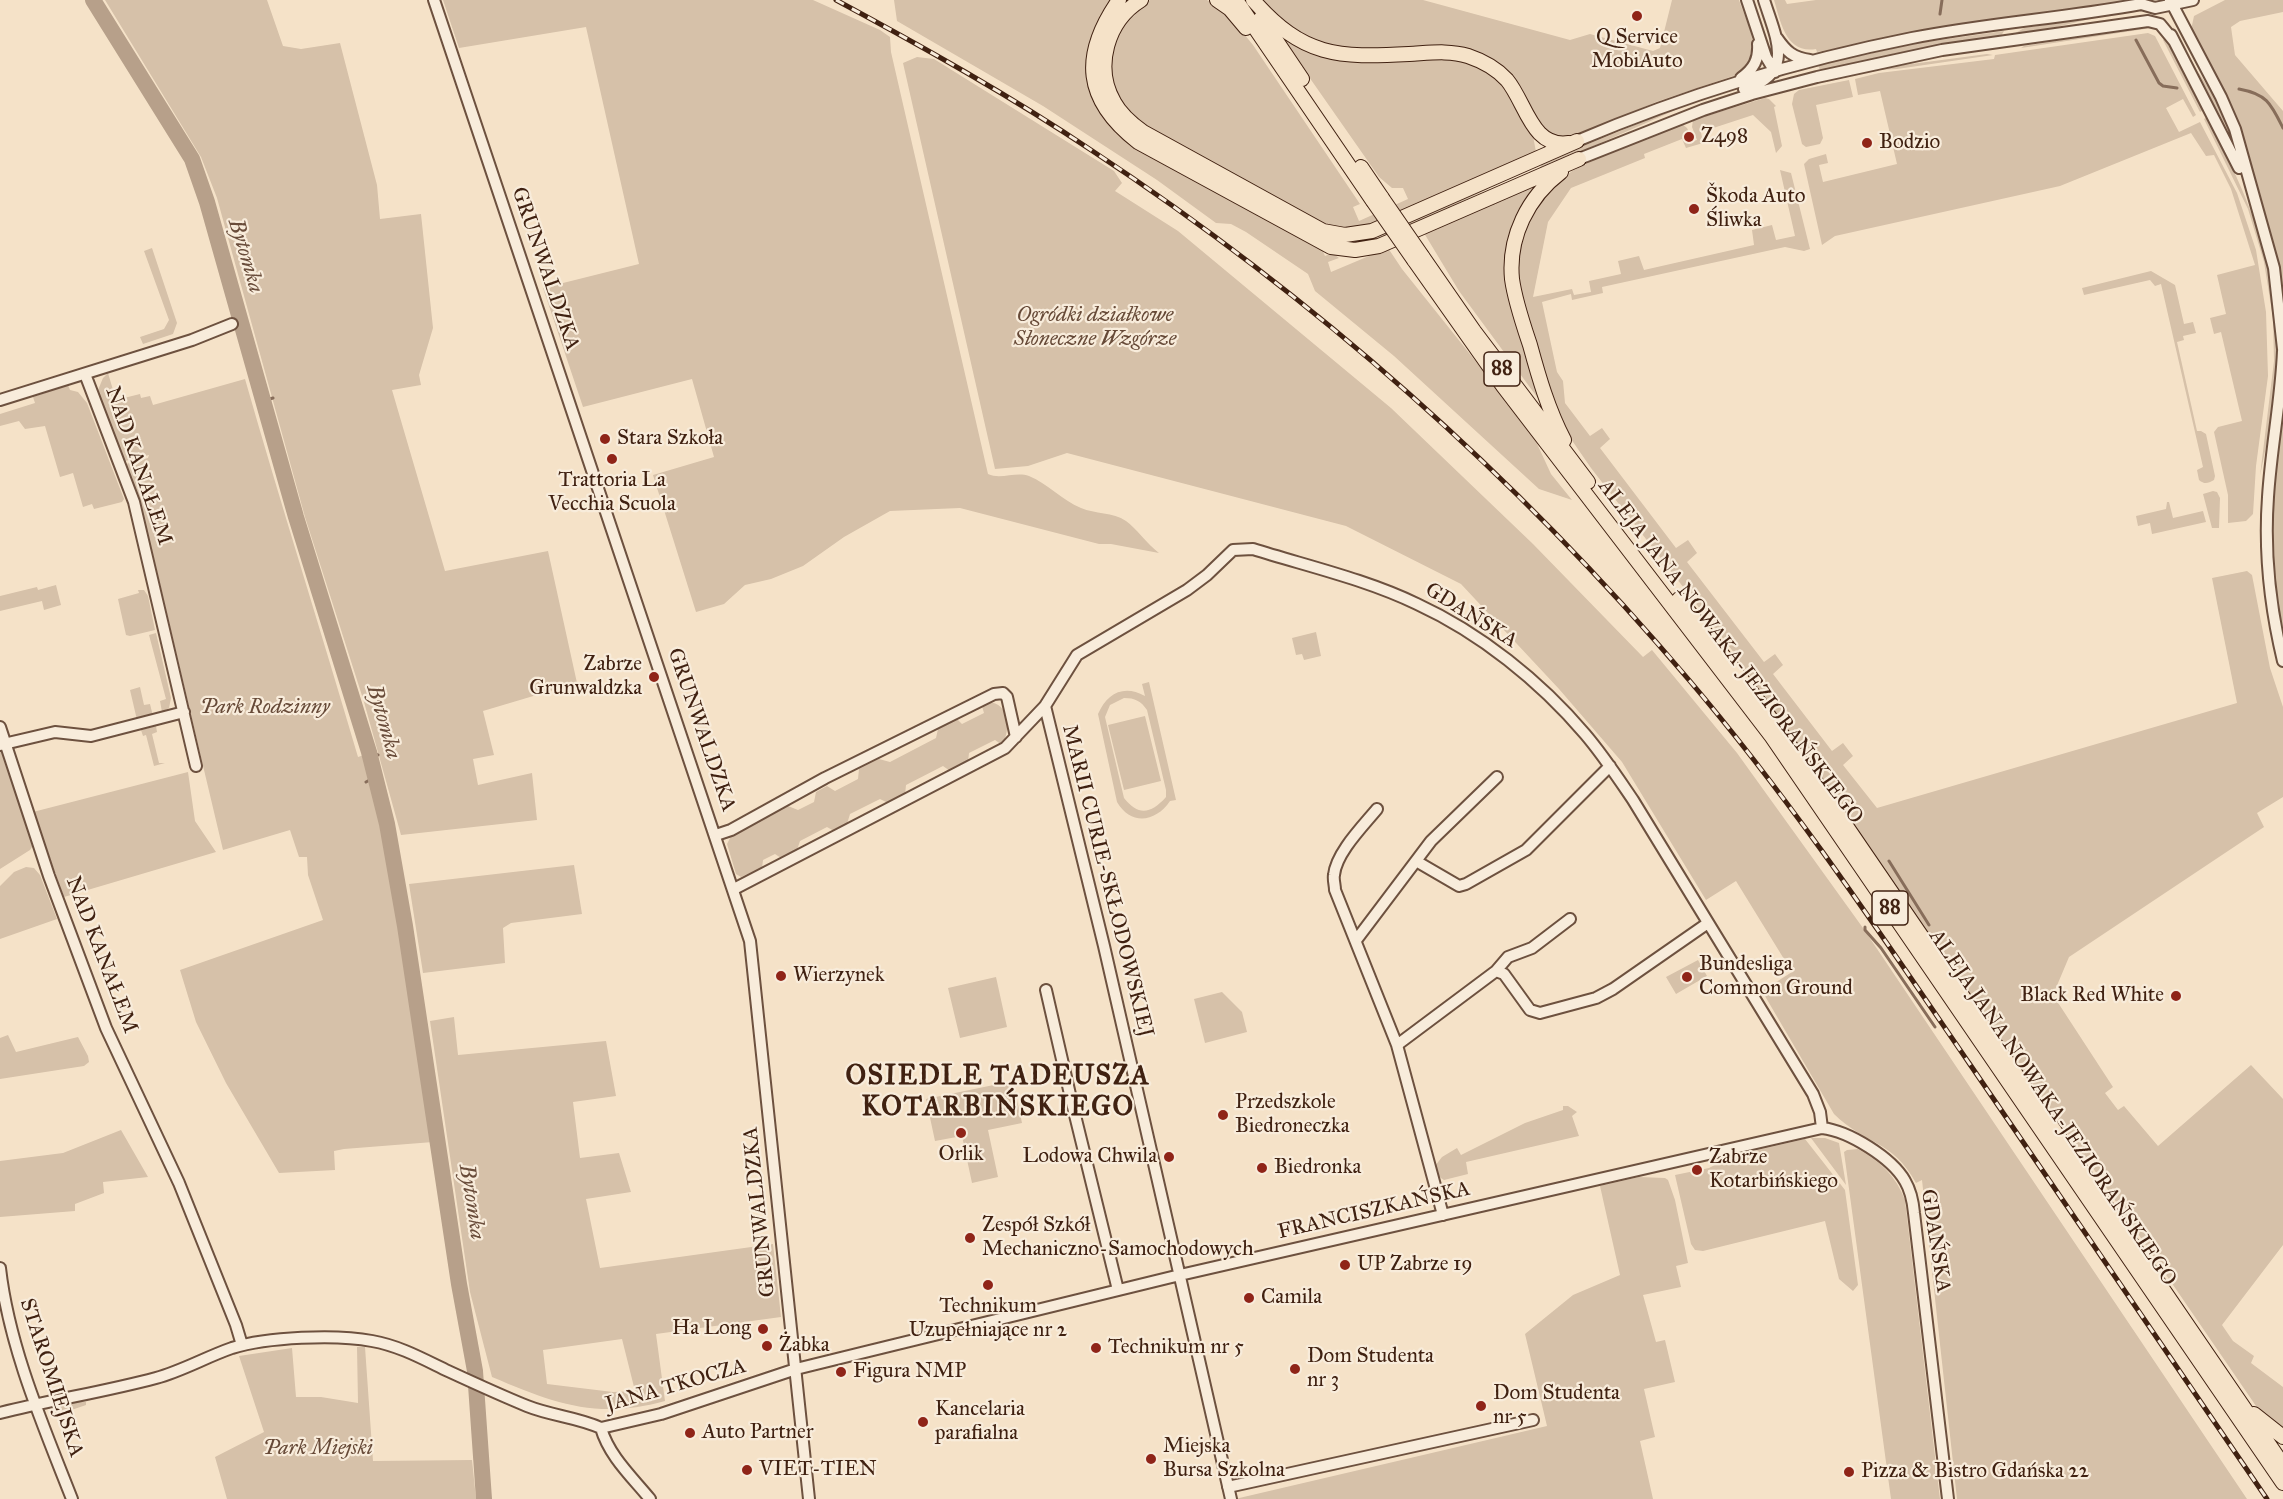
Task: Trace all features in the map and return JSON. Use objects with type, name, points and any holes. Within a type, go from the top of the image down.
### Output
[{"type":"main road","points":[[1119,0],[1096,39],[1093,64],[1098,94],[1112,120],[1138,142],[1321,243],[1343,250],[1367,249],[1579,159]]},
{"type":"main road","points":[[1141,0],[1117,22],[1106,48],[1104,68],[1106,82],[1114,103],[1122,114],[1143,132],[1323,231],[1345,235],[1372,231],[1577,141]]},
{"type":"main road","points":[[1217,0],[1230,9],[1294,84]]},
{"type":"main road","name":"ALEJA JANA NOWAKA-JEZIORAŃSKIEGO","points":[[1236,0],[1378,200],[1503,386],[1772,737],[2283,1483]]},
{"type":"main road","name":"ALEJA JANA NOWAKA-JEZIORAŃSKIEGO","points":[[1249,0],[1378,200]]},
{"type":"main road","points":[[1253,0],[1285,32],[1305,44],[1334,54],[1370,56],[1440,52],[1462,54],[1476,58],[1497,71],[1506,79],[1524,106],[1536,131],[1540,147],[1529,175],[1519,186]]},
{"type":"main road","points":[[1536,131],[1545,140],[1554,143],[1577,141]]},
{"type":"main road","points":[[1579,159],[1558,174],[1531,203],[1514,243],[1511,266],[1514,290],[1549,409],[1586,478]]},
{"type":"main road","name":"ALEJA JANA NOWAKA-JEZIORAŃSKIEGO","points":[[1418,258],[1749,689],[2283,1465]]},
{"type":"main road","points":[[2235,1395],[2271,1429],[2283,1437]]},
{"type":"street","name":"GRUNWALDZKA","points":[[434,0],[746,927],[753,964],[809,1499]]},
{"type":"street","points":[[1747,0],[1766,57],[1775,70],[1779,87]]},
{"type":"street","points":[[1579,159],[1692,107],[1766,81],[1775,70],[1778,52],[1764,0]]},
{"type":"street","points":[[1577,141],[1737,81],[1813,60],[1923,36],[2127,4],[2193,0]]},
{"type":"street","points":[[2171,2],[2229,113],[2274,268],[2283,350],[2266,530],[2270,597],[2283,661]]},
{"type":"street","points":[[2132,22],[2147,15],[2153,4]]},
{"type":"street","points":[[2153,4],[2220,128],[2253,198]]},
{"type":"street","points":[[1616,143],[1714,106],[1779,87],[1908,56],[2132,22],[2160,24],[2174,40]]},
{"type":"street","points":[[1737,81],[1749,73],[1756,64],[1759,52],[1758,34]]},
{"type":"street","points":[[1775,35],[1791,54],[1800,59],[1813,60]]},
{"type":"street","name":"NAD KANAŁEM","points":[[0,400],[192,340],[232,324]]},
{"type":"street","name":"NAD KANAŁEM","points":[[85,374],[134,502],[196,766]]},
{"type":"street","name":"GDAŃSKA","points":[[1045,706],[1077,655],[1187,590],[1207,575],[1228,554],[1239,548],[1253,549],[1381,589],[1415,603],[1445,619],[1499,654],[1537,686],[1573,721],[1610,766],[1813,1094],[1822,1128],[1840,1133],[1877,1153],[1895,1168],[1910,1190],[1947,1499]]},
{"type":"street","points":[[716,835],[731,830],[825,778],[994,694],[1003,693],[1007,697],[1016,737]]},
{"type":"street","points":[[734,889],[1005,748],[1045,706]]},
{"type":"street","name":"MARII CURIE-SKŁODOWSKIEJ","points":[[1045,706],[1231,1499]]},
{"type":"street","points":[[3,745],[56,732],[91,736],[184,712]]},
{"type":"street","name":"NAD KANAŁEM","points":[[0,727],[3,745],[41,853],[106,1028],[179,1184],[242,1345]]},
{"type":"street","points":[[1416,861],[1459,886],[1466,884],[1526,850],[1610,766]]},
{"type":"street","points":[[1357,939],[1431,841],[1456,814],[1497,777]]},
{"type":"street","points":[[1377,809],[1349,844],[1334,874],[1337,898],[1357,939],[1397,1045],[1443,1215]]},
{"type":"street","points":[[1397,1045],[1496,971],[1508,957],[1532,948],[1570,919]]},
{"type":"street","points":[[1496,971],[1504,974],[1530,1010],[1540,1013],[1596,998],[1613,989],[1708,923]]},
{"type":"street","points":[[1047,990],[1071,1103],[1118,1290]]},
{"type":"street","name":"FRANCISZKAŃSKA","points":[[796,1369],[1180,1275],[1822,1128]]},
{"type":"street","name":"STAROMIEJSKA","points":[[0,1268],[8,1314],[36,1404],[72,1499]]},
{"type":"street","points":[[0,1413],[157,1378],[242,1345],[304,1339],[342,1338],[371,1341],[407,1351],[537,1410],[580,1420],[601,1428],[604,1439],[612,1451],[650,1499]]},
{"type":"street","name":"JANA TKOCZA","points":[[601,1428],[661,1414],[796,1369]]},
{"type":"street","points":[[1228,1487],[1533,1420]]},
{"type":"green space","points":[[105,0],[267,0],[283,46],[301,49],[340,43],[377,185],[380,219],[421,214],[433,328],[419,375],[421,385],[392,390],[445,571],[548,551],[577,683],[483,711],[494,755],[473,759],[478,785],[532,773],[537,820],[401,835],[364,702],[305,517],[217,198],[201,157]]},
{"type":"green space","points":[[443,0],[813,0],[880,30],[890,37],[891,52],[988,474],[1029,476],[1081,508],[1121,518],[1159,553],[1099,544],[960,508],[890,511],[844,537],[803,566],[771,579],[745,585],[724,604],[696,612],[653,475],[714,457],[692,379],[583,407],[543,288],[639,264],[586,27],[459,48]]},
{"type":"green space","points":[[894,0],[1114,0],[1100,110],[1321,247],[1325,256],[1332,253],[1339,258],[1328,262],[1331,272],[1388,248],[1402,269],[1533,435],[1551,474],[1572,500],[1539,489],[1394,356],[1315,291],[1308,274],[1246,232],[1231,224],[1216,223],[1157,180],[1043,106],[897,21]]},
{"type":"green space","points":[[1150,0],[1207,0],[1226,12],[1253,45],[1360,204],[1353,207],[1359,221],[1408,199],[1403,188],[1392,188],[1379,177],[1279,34],[1292,43],[1441,56],[1479,65],[1504,83],[1520,106],[1533,136],[1536,152],[1373,225],[1360,229],[1334,229],[1145,128],[1125,111],[1111,86],[1111,47],[1132,12]]},
{"type":"green space","points":[[1261,0],[1423,0],[1570,40],[1590,34],[1653,51],[1660,48],[1672,0],[1739,0],[1751,32],[1753,50],[1749,65],[1739,74],[1656,102],[1577,136],[1551,138],[1489,59],[1330,47],[1286,28]]},
{"type":"green space","points":[[1774,0],[1785,0],[1787,4],[1816,0],[2123,0],[2118,3],[1918,32],[1817,52],[1816,49],[1798,47],[1791,42],[1782,27]]},
{"type":"green space","points":[[2225,0],[2283,0],[2283,12],[2240,21],[2231,27],[2235,55],[2283,111],[2283,288],[2273,241],[2263,211],[2191,30],[2194,16]]},
{"type":"green space","points":[[2094,18],[2044,30],[2014,34],[2024,28]]},
{"type":"green space","points":[[2150,26],[2151,28],[2021,48],[2024,46]]},
{"type":"green space","points":[[2004,31],[2001,36],[1902,52],[1820,70],[1818,65],[1919,43]]},
{"type":"green space","points":[[2148,33],[2155,36],[2196,115],[2193,117],[2183,99],[2166,108],[2179,132],[2200,122],[2237,193],[2256,250],[2266,312],[2268,376],[2256,466],[2253,514],[2246,521],[2228,523],[2228,495],[2214,432],[2218,427],[2242,421],[2221,332],[2214,334],[2210,318],[2226,314],[2217,275],[2255,265],[2231,189],[2214,155],[2206,156],[2191,133],[2060,186],[1835,236],[1822,245],[1804,164],[1809,159],[1826,154],[1828,163],[1819,165],[1823,182],[1897,164],[1880,91],[1858,95],[1855,79],[1879,73],[1994,59],[1995,55]]},
{"type":"green space","points":[[2166,38],[2204,110],[2200,112],[2163,40]]},
{"type":"green space","points":[[1993,55],[1878,70],[1824,81],[1881,68]]},
{"type":"green space","name":"Ogródki działkowe Słoneczne Wzgórze","points":[[917,57],[934,59],[1114,171],[1122,183],[1115,191],[1178,231],[1391,408],[1533,544],[1643,657],[1652,650],[1737,753],[1863,928],[2247,1499],[1957,1499],[1922,1180],[1916,1183],[1898,1158],[1845,1124],[1834,1114],[1762,991],[1792,972],[1736,881],[1706,900],[1622,762],[1559,689],[1461,584],[1346,526],[1067,453],[1028,466],[995,469],[903,63]]},
{"type":"green space","points":[[2191,61],[2221,109],[2230,135]]},
{"type":"green space","points":[[1849,80],[1853,97],[1816,105],[1823,138],[1820,144],[1806,147],[1802,144],[1792,104],[1794,94],[1799,90]]},
{"type":"green space","points":[[1765,98],[1776,106],[1774,107],[1782,146],[1776,153],[1771,132],[1753,115],[1701,132],[1703,143],[1686,148],[1682,139],[1644,154],[1645,158],[1571,188],[1548,222],[1533,297],[1572,289],[1574,295],[1591,292],[1589,281],[1621,274],[1618,261],[1639,256],[1644,270],[1754,245],[1752,230],[1772,225],[1776,240],[1795,236],[1780,170],[1791,173],[1810,249],[1804,251],[1785,247],[1602,287],[1603,293],[1572,300],[1571,294],[1542,302],[1557,372],[1563,381],[1565,403],[1590,436],[1602,428],[1610,439],[1600,448],[1676,548],[1688,540],[1697,553],[1687,562],[1764,662],[1775,654],[1783,665],[1773,674],[1832,751],[1843,743],[1853,756],[1843,765],[1877,808],[2237,703],[2212,578],[2247,571],[2252,575],[2270,668],[2283,707],[2283,797],[2257,813],[2264,827],[2069,957],[2053,995],[2113,1087],[2105,1093],[2118,1110],[2124,1106],[2158,1146],[2251,1065],[2283,1099],[2283,1245],[2222,1325],[2233,1341],[2254,1356],[2251,1363],[2283,1387],[2283,1433],[2256,1406],[2095,1171],[2026,1078],[1735,654],[1591,468],[1562,426],[1522,302],[1516,262],[1519,244],[1537,202],[1572,171],[1610,152],[1682,124],[1687,128],[1693,141],[1697,140],[1692,127],[1693,120]]},
{"type":"green space","points":[[1680,108],[1537,171],[1544,162]]},
{"type":"green space","points":[[2207,117],[2248,204],[2259,234],[2274,295],[2277,326],[2277,374],[2260,476],[2274,361],[2273,318],[2264,262],[2248,209],[2204,119]]},
{"type":"green space","points":[[1543,181],[1511,240],[1540,401],[1459,291],[1424,233]]},
{"type":"green space","points":[[1487,186],[1488,189],[1380,240],[1350,246]]},
{"type":"green space","points":[[152,248],[177,323],[173,334],[143,344],[140,337],[164,329],[169,320],[144,251]]},
{"type":"green space","points":[[2151,271],[2175,285],[2184,324],[2193,322],[2196,333],[2183,336],[2184,340],[2177,342],[2197,431],[2206,434],[2215,476],[2214,480],[2208,483],[2199,480],[2197,470],[2203,467],[2161,284],[2155,286],[2150,280],[2084,295],[2082,288]]},
{"type":"green space","name":"Park Rodzinny","points":[[108,373],[116,400],[140,394],[141,398],[150,396],[153,405],[245,379],[358,757],[364,755],[380,814],[433,1142],[334,1151],[335,1170],[279,1173],[226,1083],[196,1022],[180,970],[323,920],[308,875],[307,857],[299,857],[290,830],[223,850],[145,521],[126,464],[148,458],[149,455],[125,461],[98,390]]},
{"type":"green space","points":[[68,385],[70,390],[78,392],[87,403],[124,499],[122,502],[94,509],[92,504],[83,507],[73,473],[60,477],[45,426],[25,429],[19,421],[0,426],[0,414],[35,403],[33,397]]},
{"type":"green space","points":[[2283,419],[2283,639],[2275,583],[2273,529],[2276,474]]},
{"type":"green space","points":[[2217,492],[2220,498],[2219,528],[2212,528],[2203,494]]},
{"type":"green space","points":[[2167,502],[2169,502],[2173,518],[2203,511],[2206,522],[2152,534],[2150,523],[2138,526],[2136,516],[2166,509]]},
{"type":"green space","points":[[56,585],[61,605],[44,610],[42,601],[0,611],[0,596]]},
{"type":"green space","points":[[138,590],[144,590],[148,596],[155,630],[130,636],[126,635],[118,599],[139,593]]},
{"type":"green space","points":[[1316,632],[1321,656],[1304,660],[1302,654],[1296,655],[1292,638]]},
{"type":"green space","points":[[156,633],[171,698],[169,708],[162,712],[160,701],[166,699],[149,635]]},
{"type":"green space","points":[[1149,682],[1176,800],[1170,801],[1151,817],[1136,818],[1123,810],[1117,802],[1098,714],[1106,701],[1117,693],[1130,691],[1145,696],[1142,684]],"holes":[[[1128,698],[1142,704],[1147,710],[1166,790],[1166,797],[1155,807],[1145,811],[1134,808],[1124,798],[1105,717],[1110,705]]]},
{"type":"green space","points":[[140,687],[144,705],[150,704],[153,716],[137,720],[130,690]]},
{"type":"green space","points":[[988,702],[1001,707],[1007,718],[1007,732],[1002,745],[995,740],[969,753],[968,762],[950,771],[943,766],[906,785],[905,795],[888,803],[880,799],[850,814],[847,824],[834,831],[827,827],[800,841],[797,850],[781,858],[775,854],[763,860],[762,868],[741,877],[736,874],[727,844],[731,836],[788,806],[798,810],[814,802],[816,792],[827,786],[835,791],[858,779],[859,769],[879,759],[890,762],[936,738],[938,729],[957,719],[962,724],[984,713],[982,706]]},
{"type":"green space","points":[[1145,716],[1161,781],[1124,790],[1108,725]]},
{"type":"green space","points":[[156,726],[157,732],[152,734],[159,763],[165,763],[154,766],[146,735],[143,736],[141,730]]},
{"type":"green space","points":[[0,750],[4,753],[34,844],[30,850],[0,869]]},
{"type":"green space","points":[[188,772],[195,821],[216,852],[64,897],[33,812]]},
{"type":"green space","points":[[574,865],[582,914],[511,923],[503,928],[505,963],[423,973],[409,884]]},
{"type":"green space","points":[[26,867],[34,868],[40,875],[57,919],[0,939],[0,886],[14,872]]},
{"type":"green space","name":"Bundesliga Common Ground","points":[[1698,960],[1707,976],[1676,994],[1666,977]]},
{"type":"green space","points":[[996,977],[1007,1027],[960,1038],[948,988]]},
{"type":"green space","points":[[1222,992],[1242,1012],[1247,1032],[1205,1043],[1194,999]]},
{"type":"green space","points":[[454,1017],[458,1055],[606,1041],[616,1096],[573,1102],[580,1158],[619,1153],[631,1192],[586,1199],[600,1268],[773,1244],[781,1317],[656,1334],[665,1401],[618,1409],[596,1409],[556,1401],[492,1377],[470,1292],[430,1021]],"holes":[[[622,1339],[635,1391],[613,1392],[547,1384],[543,1350]]]},
{"type":"green space","points":[[8,1035],[16,1052],[78,1037],[89,1062],[84,1066],[0,1079],[0,1038]]},
{"type":"green space","name":"Orlik","points":[[1013,1081],[1022,1123],[988,1130],[998,1177],[972,1183],[962,1136],[935,1141],[926,1099]]},
{"type":"green space","points":[[1563,1106],[1568,1106],[1577,1112],[1572,1116],[1579,1136],[1466,1162],[1468,1174],[1444,1180],[1438,1176],[1435,1166],[1442,1157],[1457,1148],[1461,1155],[1525,1123],[1563,1110]]},
{"type":"green space","points":[[121,1130],[148,1177],[103,1182],[104,1193],[75,1204],[75,1211],[0,1217],[0,1161],[63,1153]]},
{"type":"green space","points":[[1811,1138],[1825,1138],[1839,1143],[1846,1185]]},
{"type":"green space","points":[[1805,1139],[1845,1190],[1858,1285],[1853,1291],[1839,1279],[1825,1221],[1703,1251],[1695,1250],[1691,1244],[1675,1175],[1709,1168],[1732,1156]]},
{"type":"green space","points":[[1858,1149],[1886,1170],[1897,1184],[1905,1200],[1940,1499],[1891,1499],[1844,1152]]},
{"type":"green space","points":[[1639,1177],[1668,1180],[1675,1200],[1688,1263],[1676,1266],[1681,1287],[1643,1295],[1656,1342],[1665,1340],[1675,1382],[1644,1389],[1655,1437],[1640,1441],[1653,1499],[1235,1499],[1547,1426],[1525,1334],[1573,1295],[1620,1275],[1600,1186]]},
{"type":"green space","name":"Park Miejski","points":[[357,1347],[365,1347],[373,1461],[472,1460],[476,1499],[227,1499],[215,1457],[264,1432],[239,1356],[292,1348],[296,1397],[321,1397],[358,1403]]},
{"type":"green space","points":[[71,1401],[86,1402],[86,1405],[51,1417],[49,1412],[54,1405]]},
{"type":"waterway","name":"Bytomka","points":[[93,0],[192,159],[207,202],[296,517],[369,752],[387,824],[405,926],[459,1284],[475,1371],[484,1499]]},
{"type":"waterway","points":[[1940,14],[1942,0]]},
{"type":"waterway","points":[[2136,40],[2159,83],[2163,86],[2177,88]]},
{"type":"waterway","points":[[2239,89],[2256,94],[2267,101],[2283,128]]},
{"type":"waterway","points":[[263,401],[273,398]]},
{"type":"waterway","points":[[369,752],[378,755]]},
{"type":"waterway","points":[[366,782],[375,777]]},
{"type":"waterway","points":[[1889,861],[1929,925]]},
{"type":"waterway","points":[[1865,927],[1935,1027]]},
{"type":"railway","points":[[836,0],[1029,110],[1174,207],[1254,266],[1409,394],[1483,461],[1554,532],[1689,680],[1799,820],[1902,965],[2267,1499]]},
{"type":"place","name":"Q Service MobiAuto","points":[[1637,16]]},
{"type":"place","name":"Z498","points":[[1689,137]]},
{"type":"place","name":"Bodzio","points":[[1867,143]]},
{"type":"place","name":"Škoda Auto Śliwka","points":[[1694,209]]},
{"type":"place","name":"Stara Szkoła","points":[[605,439]]},
{"type":"place","name":"Trattoria La Vecchia Scuola","points":[[612,459]]},
{"type":"place","name":"Zabrze Grunwaldzka","points":[[654,677]]},
{"type":"place","name":"Wierzynek","points":[[781,976]]},
{"type":"place","name":"Bundesliga Common Ground","points":[[1687,977]]},
{"type":"place","name":"Black Red White","points":[[2176,996]]},
{"type":"place","name":"Przedszkole Biedroneczka","points":[[1223,1115]]},
{"type":"place","name":"Orlik","points":[[961,1133]]},
{"type":"place","name":"Lodowa Chwila","points":[[1169,1157]]},
{"type":"place","name":"Biedronka","points":[[1262,1168]]},
{"type":"place","name":"Zabrze Kotarbińskiego","points":[[1697,1170]]},
{"type":"place","name":"Zespół Szkół Mechaniczno-Samochodowych","points":[[970,1238]]},
{"type":"place","name":"UP Zabrze 19","points":[[1345,1265]]},
{"type":"place","name":"Technikum Uzupełniające nr 2","points":[[988,1285]]},
{"type":"place","name":"Camila","points":[[1249,1298]]},
{"type":"place","name":"Ha Long","points":[[763,1329]]},
{"type":"place","name":"Żabka","points":[[767,1346]]},
{"type":"place","name":"Technikum nr 5","points":[[1096,1348]]},
{"type":"place","name":"Dom Studenta nr 3","points":[[1295,1369]]},
{"type":"place","name":"Figura NMP","points":[[841,1372]]},
{"type":"place","name":"Dom Studenta nr 5","points":[[1481,1406]]},
{"type":"place","name":"Kancelaria parafialna","points":[[923,1422]]},
{"type":"place","name":"Auto Partner","points":[[690,1433]]},
{"type":"place","name":"Miejska Bursa Szkolna","points":[[1151,1459]]},
{"type":"place","name":"VIET-TIEN","points":[[747,1470]]},
{"type":"place","name":"Pizza & Bistro Gdańska 22","points":[[1849,1472]]},
{"type":"district","name":"OSIEDLE TADEUSZA KOTARBIŃSKIEGO","points":[[998,1092]]}]
